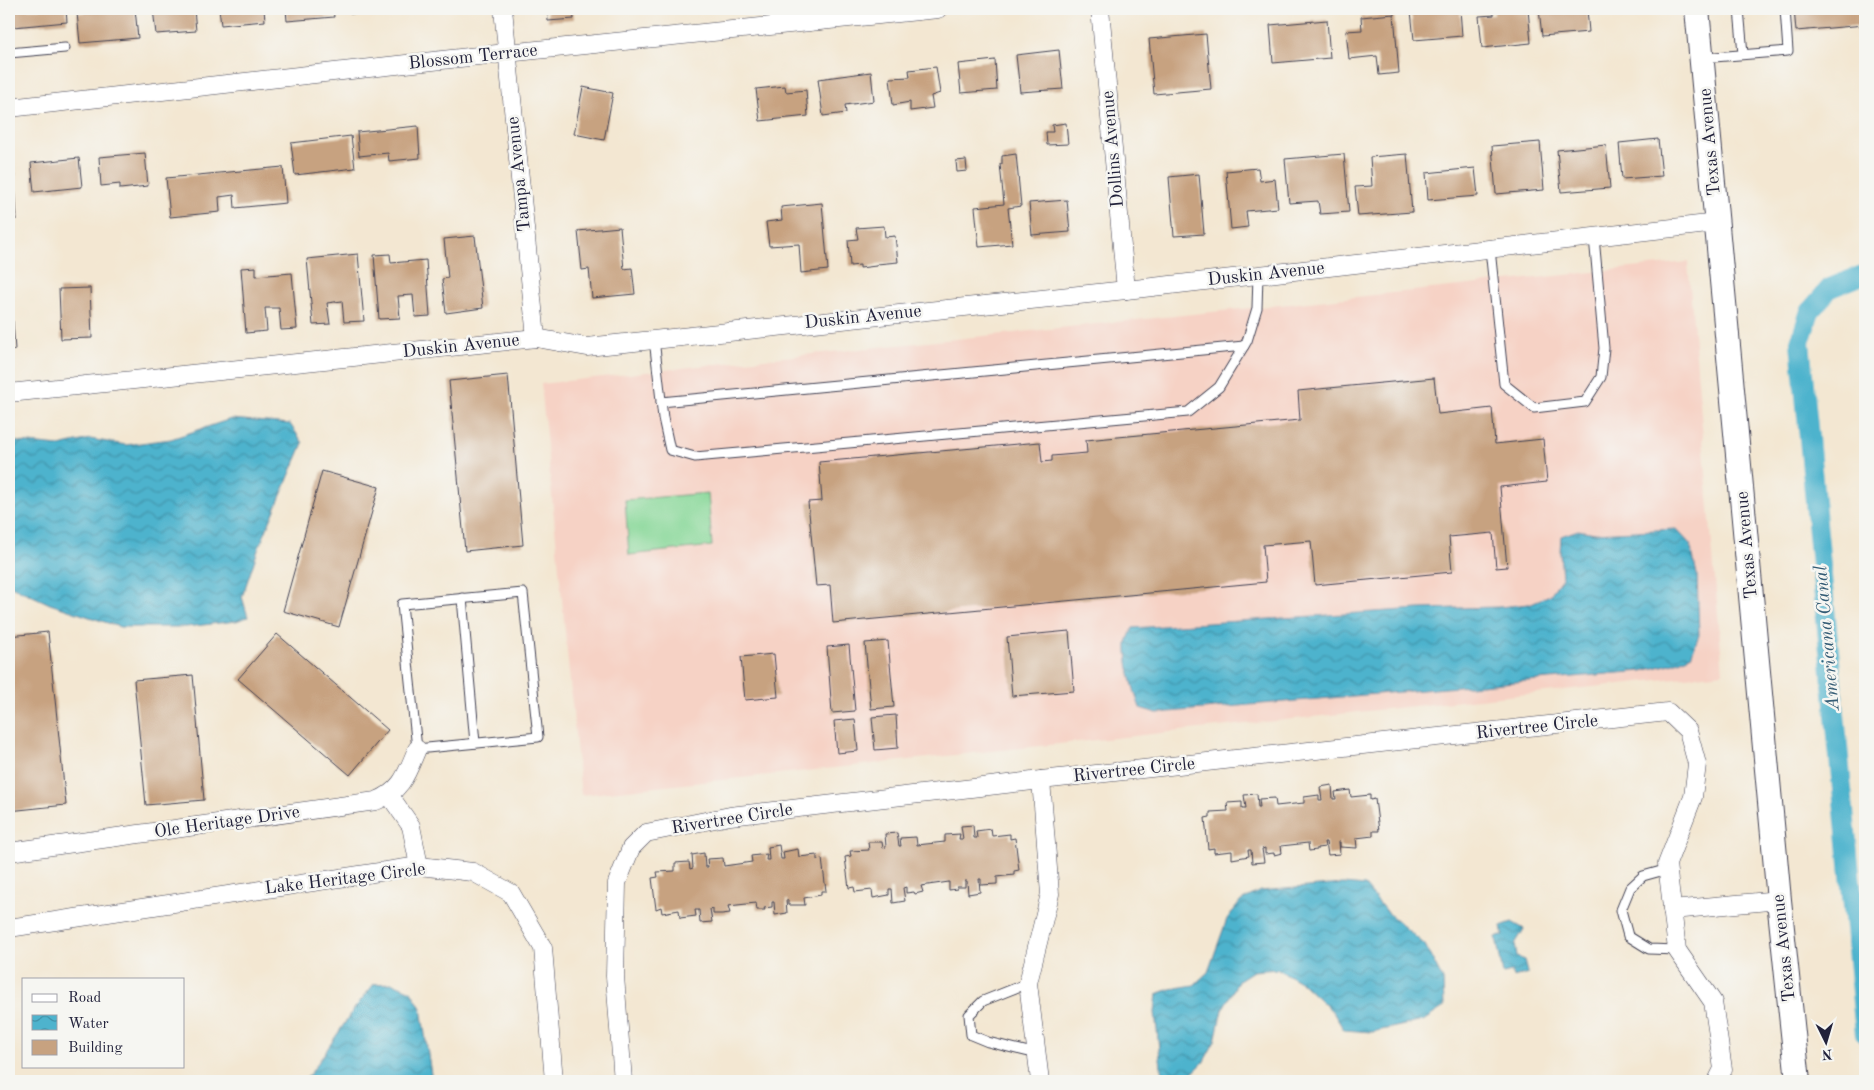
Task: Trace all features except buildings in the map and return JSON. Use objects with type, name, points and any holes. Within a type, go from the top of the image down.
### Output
[{"type":"street","name":"Tampa Avenue","points":[[503,9],[536,338]]},
{"type":"street","name":"Blossom Terrace","points":[[9,108],[507,53],[938,9]]},
{"type":"street","name":"Dollins Avenue","points":[[1100,9],[1126,290]]},
{"type":"street","name":"Texas Avenue","points":[[1697,9],[1779,900],[1798,1081]]},
{"type":"street","name":"Duskin Avenue","points":[[9,393],[536,338],[587,347],[1126,290],[1717,223]]},
{"type":"street","name":"Rivertree Circle","points":[[623,1081],[615,976],[617,883],[631,848],[646,833],[730,816],[1041,780],[1668,712],[1688,731],[1697,764],[1693,798],[1667,864],[1677,950],[1713,1002],[1723,1070],[1717,1081]]},
{"type":"street","points":[[417,749],[403,780],[390,796],[411,826],[419,866]]},
{"type":"street","points":[[1040,1081],[1028,983],[1050,894],[1041,780]]},
{"type":"street","name":"Ole Heritage Drive","points":[[9,852],[360,804],[390,796]]},
{"type":"street","name":"Lake Heritage Circle","points":[[9,928],[419,866],[473,872],[511,893],[543,948],[554,1081]]},
{"type":"street","points":[[1672,910],[1779,900]]},
{"type":"lane","points":[[1739,9],[1743,54]]},
{"type":"lane","points":[[1702,58],[1788,51],[1785,9]]},
{"type":"lane","points":[[9,53],[64,48]]},
{"type":"lane","points":[[1490,249],[1504,384],[1534,408],[1584,402],[1601,377],[1604,348],[1594,237]]},
{"type":"lane","points":[[654,339],[661,402],[670,450],[696,457],[1188,412],[1219,387],[1247,341],[1257,308],[1258,275]]},
{"type":"lane","points":[[661,402],[1244,346]]},
{"type":"lane","points":[[523,592],[538,737],[475,743],[417,749],[402,604],[523,592]]},
{"type":"lane","points":[[462,598],[475,743]]},
{"type":"lane","points":[[1668,869],[1643,876],[1630,888],[1621,910],[1628,936],[1649,949],[1677,950]]},
{"type":"lane","points":[[1028,983],[983,1001],[969,1015],[971,1035],[988,1042],[1037,1054]]},
{"type":"shaded area","points":[[1688,262],[1723,673],[581,795],[541,384]]},
{"type":"green space","points":[[708,493],[712,546],[629,555],[625,500]]},
{"type":"water","points":[[231,419],[290,424],[303,443],[258,550],[242,597],[248,617],[236,621],[186,627],[120,627],[50,604],[9,585],[9,441],[59,446],[90,439],[126,445],[171,439]]},
{"type":"water","points":[[1676,529],[1690,544],[1697,574],[1699,635],[1691,656],[1674,663],[1642,671],[1157,713],[1140,708],[1129,668],[1127,651],[1127,641],[1133,628],[1419,609],[1499,607],[1529,604],[1550,595],[1562,578],[1561,536],[1578,530],[1595,533]]},
{"type":"water","points":[[1343,884],[1365,886],[1385,910],[1425,945],[1443,980],[1444,1007],[1423,1021],[1372,1032],[1344,1030],[1333,1012],[1302,983],[1278,969],[1253,971],[1239,980],[1222,1010],[1215,1041],[1203,1063],[1184,1081],[1166,1081],[1162,1076],[1155,1012],[1157,994],[1170,989],[1194,985],[1208,972],[1227,919],[1241,901],[1260,891]]},
{"type":"water","points":[[1512,922],[1524,929],[1515,944],[1517,957],[1525,960],[1528,973],[1513,977],[1511,972],[1503,974],[1496,937],[1503,936],[1501,926]]},
{"type":"water","points":[[393,983],[411,991],[421,1008],[432,1081],[302,1081],[311,1073],[355,1008],[374,984]]},
{"type":"waterway","name":"Americana Canal","points":[[1865,274],[1830,288],[1810,311],[1800,342],[1865,1034]]}]
